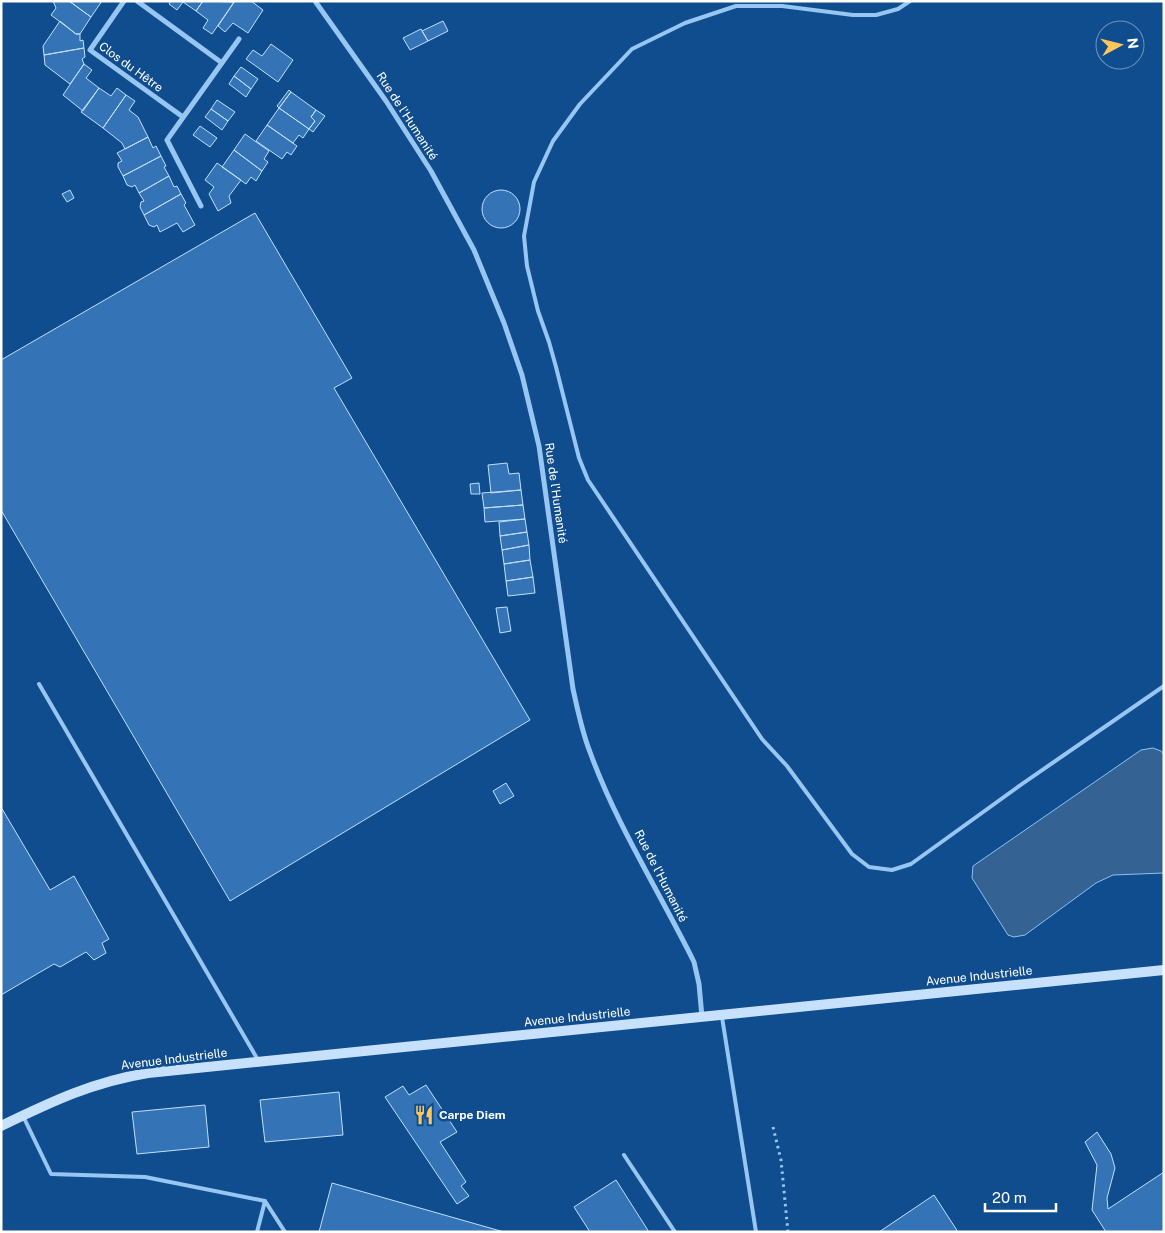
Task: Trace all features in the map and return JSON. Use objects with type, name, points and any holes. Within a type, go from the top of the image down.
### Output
[{"type":"street","name":"Clos du Hêtre","points":[[124,1],[90,50],[183,117]]},
{"type":"street","points":[[136,1],[222,63]]},
{"type":"street","name":"Rue de l'Humanité","points":[[315,1],[386,101],[431,171],[474,250],[504,324],[522,375],[539,446],[570,672],[582,729],[594,765],[607,793],[694,962],[699,984],[702,1016]]},
{"type":"street","points":[[201,206],[167,140],[239,39]]},
{"type":"street","name":"Avenue Industrielle","points":[[1,1126],[73,1092],[124,1077],[702,1016],[1164,970]]},
{"type":"lane","points":[[910,1],[898,9],[876,16],[782,6],[736,6],[685,23],[632,49],[580,104],[553,141],[534,182],[524,236],[527,266],[538,311],[549,342],[579,458],[588,480],[762,739],[787,766],[852,854],[869,867],[892,870],[911,864],[1022,784],[1164,686]]},
{"type":"lane","points":[[39,684],[260,1062]]},
{"type":"lane","points":[[721,1015],[756,1232]]},
{"type":"lane","points":[[23,1116],[51,1174],[145,1177],[265,1201],[285,1232]]},
{"type":"lane","points":[[624,1155],[675,1232]]},
{"type":"lane","points":[[257,1232],[265,1201]]},
{"type":"path","points":[[773,1128],[781,1160],[788,1232]]},
{"type":"water","points":[[1153,748],[1161,751],[1164,755],[1164,873],[1113,875],[1096,883],[1025,935],[1014,937],[1008,935],[972,878],[973,866],[1141,750]]},
{"type":"building","points":[[53,1],[69,1],[91,17],[80,34],[76,34],[51,15],[56,8]]},
{"type":"building","points":[[69,1],[102,1],[91,17]]},
{"type":"building","points":[[171,1],[203,1],[196,11],[183,2],[177,10],[169,4]]},
{"type":"building","points":[[203,1],[234,2],[212,34],[203,28],[208,20],[196,11]]},
{"type":"building","points":[[235,1],[251,1],[263,10],[248,33],[233,23],[225,32],[218,26]]},
{"type":"building","points":[[60,21],[76,34],[80,34],[80,41],[83,40],[84,48],[44,55],[43,46]]},
{"type":"building","points":[[443,21],[448,31],[428,41],[422,31]]},
{"type":"building","points":[[421,29],[428,41],[410,50],[403,38]]},
{"type":"building","points":[[271,44],[293,60],[278,82],[246,59],[253,50],[262,56]]},
{"type":"building","points":[[84,48],[85,57],[82,59],[84,64],[70,84],[45,65],[44,55]]},
{"type":"building","points":[[84,64],[92,70],[86,78],[99,88],[83,111],[63,95]]},
{"type":"building","points":[[241,67],[258,79],[251,89],[234,76]]},
{"type":"building","points":[[234,76],[251,89],[246,97],[229,84]]},
{"type":"building","points":[[99,88],[111,96],[117,88],[126,95],[103,128],[81,112]]},
{"type":"building","points":[[289,90],[291,92],[279,108],[277,106]]},
{"type":"building","points":[[291,92],[316,110],[311,117],[315,121],[309,129],[279,108]]},
{"type":"building","points":[[126,95],[135,101],[129,110],[138,117],[148,137],[125,149],[122,143],[103,128]]},
{"type":"building","points":[[217,100],[235,112],[228,121],[211,109]]},
{"type":"building","points":[[279,108],[309,129],[303,138],[299,135],[293,143],[267,125]]},
{"type":"building","points":[[211,109],[228,121],[222,130],[205,117]]},
{"type":"building","points":[[316,110],[325,116],[313,132],[309,129],[315,121],[311,117]]},
{"type":"building","points":[[267,125],[297,146],[291,155],[287,152],[282,159],[256,141]]},
{"type":"building","points":[[200,126],[217,138],[210,147],[193,135]]},
{"type":"building","points":[[245,134],[269,151],[264,159],[268,162],[262,171],[234,150]]},
{"type":"building","points":[[148,137],[153,148],[156,146],[161,156],[123,176],[118,167],[118,163],[122,161],[117,153]]},
{"type":"building","points":[[234,150],[262,171],[256,181],[251,177],[246,184],[222,167]]},
{"type":"building","points":[[161,156],[169,176],[139,193],[135,185],[132,187],[127,185],[123,176]]},
{"type":"building","points":[[217,163],[241,180],[229,196],[231,203],[218,211],[209,194],[214,187],[205,180]]},
{"type":"building","points":[[169,176],[174,187],[177,186],[181,194],[144,215],[140,207],[141,202],[144,201],[139,193]]},
{"type":"building","points":[[70,190],[74,198],[67,202],[62,194]]},
{"type":"building","points":[[501,190],[515,195],[520,209],[515,223],[501,228],[487,223],[482,209],[487,195]]},
{"type":"building","points":[[181,194],[186,203],[184,205],[195,225],[183,232],[177,223],[160,232],[157,225],[154,227],[149,225],[144,215]]},
{"type":"building","points":[[255,213],[352,378],[334,388],[530,720],[230,901],[1,510],[1,360]]},
{"type":"building","points":[[507,463],[509,474],[519,473],[521,490],[491,493],[488,465]]},
{"type":"building","points":[[479,483],[480,494],[471,494],[470,484]]},
{"type":"building","points":[[521,490],[523,505],[484,508],[482,493]]},
{"type":"building","points":[[523,505],[525,519],[485,522],[484,508]]},
{"type":"building","points":[[525,519],[527,532],[500,536],[499,522]]},
{"type":"building","points":[[527,532],[529,545],[502,550],[500,536]]},
{"type":"building","points":[[529,545],[530,560],[504,564],[502,550]]},
{"type":"building","points":[[530,560],[533,577],[506,581],[504,564]]},
{"type":"building","points":[[533,577],[535,593],[508,596],[506,581]]},
{"type":"building","points":[[507,607],[511,631],[500,633],[496,608]]},
{"type":"building","points":[[506,783],[514,796],[500,804],[493,791]]},
{"type":"building","points":[[1,807],[50,890],[74,876],[109,939],[102,943],[106,953],[94,960],[86,952],[60,967],[54,964],[1,995]]},
{"type":"building","points":[[426,1085],[457,1132],[440,1142],[466,1182],[461,1186],[469,1196],[457,1204],[385,1097],[403,1086],[409,1095]]},
{"type":"building","points":[[339,1092],[343,1135],[265,1142],[260,1100]]},
{"type":"building","points":[[205,1105],[209,1147],[137,1154],[132,1112]]},
{"type":"building","points":[[1097,1132],[1111,1154],[1115,1168],[1107,1198],[1108,1209],[1164,1172],[1164,1232],[1106,1232],[1092,1210],[1097,1165],[1085,1142]]},
{"type":"building","points":[[616,1180],[649,1232],[590,1232],[574,1207]]},
{"type":"building","points":[[332,1183],[504,1232],[319,1232]]},
{"type":"building","points":[[934,1195],[958,1232],[879,1232]]},
{"type":"place","name":"Carpe Diem","points":[[424,1115]]}]
